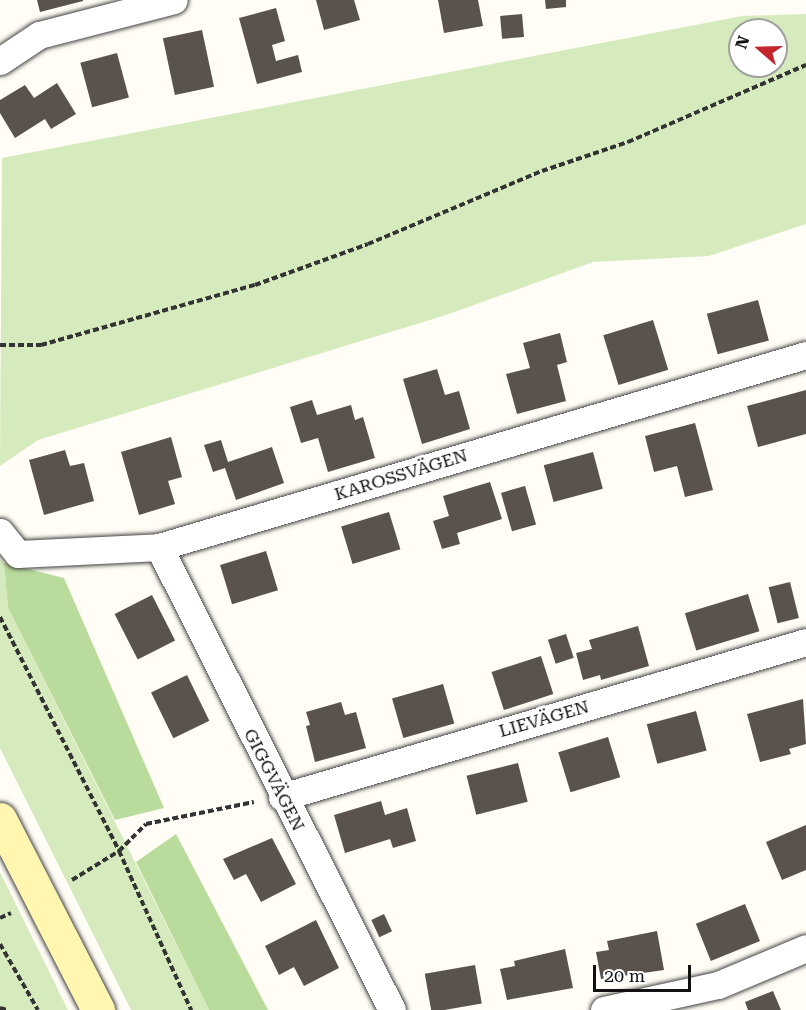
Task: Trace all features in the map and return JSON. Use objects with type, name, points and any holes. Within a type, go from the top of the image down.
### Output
[{"type":"main road","points":[[0,819],[98,1010]]},
{"type":"street","points":[[0,61],[39,35],[174,0]]},
{"type":"street","name":"KAROSSVÄGEN","points":[[0,532],[18,554],[159,547],[806,355]]},
{"type":"street","name":"GIGGVÄGEN","points":[[159,547],[282,797],[392,1010]]},
{"type":"street","name":"LIEVÄGEN","points":[[282,797],[806,642]]},
{"type":"street","points":[[604,1010],[718,985],[806,948]]},
{"type":"path","points":[[0,345],[41,345],[255,285],[368,243],[542,171],[628,142],[806,65]]},
{"type":"path","points":[[0,617],[119,851],[191,1010]]},
{"type":"path","points":[[72,880],[119,851],[146,824],[282,797]]},
{"type":"path","points":[[0,918],[11,913]]},
{"type":"path","points":[[0,944],[38,1010]]},
{"type":"path","points":[[0,1008],[8,1010]]},
{"type":"green space","points":[[806,14],[806,224],[709,256],[593,262],[446,315],[38,440],[0,466],[2,158],[728,19],[728,78],[788,78],[788,18],[732,18]]},
{"type":"green space","points":[[0,559],[4,563],[8,608],[209,1010],[131,1010],[0,748]]},
{"type":"green space","points":[[4,563],[64,578],[164,808],[115,820],[8,608]]},
{"type":"green space","points":[[176,834],[268,1010],[209,1010],[136,862]]},
{"type":"green space","points":[[0,872],[68,1010],[0,1010]]},
{"type":"building","points":[[37,0],[83,0],[83,1],[40,12]]},
{"type":"building","points":[[316,0],[354,0],[360,20],[324,30]]},
{"type":"building","points":[[438,0],[478,0],[483,26],[444,33]]},
{"type":"building","points":[[545,0],[566,0],[566,7],[546,9]]},
{"type":"building","points":[[276,8],[285,41],[272,45],[276,61],[298,55],[302,72],[257,84],[239,18]]},
{"type":"building","points":[[522,14],[524,37],[502,39],[500,16]]},
{"type":"building","points":[[202,30],[214,87],[175,95],[163,38]]},
{"type":"building","points":[[117,53],[129,97],[92,107],[80,63]]},
{"type":"building","points":[[57,83],[76,114],[51,129],[45,119],[15,138],[0,113],[0,100],[25,85],[34,98]]},
{"type":"building","points":[[758,300],[769,341],[718,354],[707,314]]},
{"type":"building","points":[[653,320],[668,370],[618,385],[603,335]]},
{"type":"building","points":[[560,333],[567,362],[557,365],[566,401],[517,414],[506,374],[530,368],[523,343]]},
{"type":"building","points":[[437,369],[445,395],[459,391],[470,429],[422,444],[403,379]]},
{"type":"building","points":[[806,390],[806,434],[758,447],[747,406]]},
{"type":"building","points":[[312,400],[317,415],[351,405],[355,420],[363,417],[375,458],[328,472],[318,438],[301,443],[290,407]]},
{"type":"building","points":[[695,423],[713,490],[685,497],[677,466],[654,472],[645,436]]},
{"type":"building","points":[[171,437],[182,477],[168,481],[175,504],[139,515],[121,452]]},
{"type":"building","points":[[221,440],[228,462],[272,447],[284,483],[236,500],[225,468],[213,472],[204,445]]},
{"type":"building","points":[[65,450],[70,466],[84,463],[94,501],[44,515],[29,460]]},
{"type":"building","points":[[593,452],[603,489],[554,502],[544,465]]},
{"type":"building","points":[[490,482],[502,519],[457,533],[460,544],[442,549],[433,521],[449,516],[443,496]]},
{"type":"building","points":[[525,486],[536,524],[512,531],[501,493]]},
{"type":"building","points":[[389,512],[400,549],[353,564],[341,527]]},
{"type":"building","points":[[266,551],[278,590],[232,604],[220,565]]},
{"type":"building","points":[[790,582],[799,618],[778,623],[769,587]]},
{"type":"building","points":[[748,594],[759,631],[696,651],[685,613]]},
{"type":"building","points":[[152,595],[175,640],[138,660],[115,614]]},
{"type":"building","points":[[638,626],[649,666],[601,680],[600,675],[583,680],[576,653],[592,649],[589,640]]},
{"type":"building","points":[[566,634],[574,658],[556,664],[548,640]]},
{"type":"building","points":[[541,656],[553,694],[504,710],[492,672]]},
{"type":"building","points":[[187,675],[209,721],[173,738],[151,693]]},
{"type":"building","points":[[443,684],[454,723],[403,738],[392,699]]},
{"type":"building","points":[[803,699],[806,744],[789,749],[791,754],[760,762],[747,714]]},
{"type":"building","points":[[341,702],[345,715],[356,712],[366,748],[315,762],[306,726],[310,725],[306,712]]},
{"type":"building","points":[[696,711],[707,751],[657,764],[647,724]]},
{"type":"building","points":[[608,737],[620,777],[571,792],[558,752]]},
{"type":"building","points":[[518,763],[528,802],[476,815],[467,776]]},
{"type":"building","points":[[381,801],[385,815],[407,808],[416,841],[393,848],[390,839],[345,853],[334,815]]},
{"type":"building","points":[[806,825],[806,870],[782,880],[766,842]]},
{"type":"building","points":[[272,838],[296,884],[261,902],[246,874],[234,880],[223,859]]},
{"type":"building","points":[[745,904],[760,941],[711,961],[696,924]]},
{"type":"building","points":[[384,914],[392,931],[379,937],[371,920]]},
{"type":"building","points":[[316,920],[339,968],[304,986],[294,967],[279,975],[265,946]]},
{"type":"building","points":[[657,931],[664,970],[601,979],[596,952],[609,950],[607,941]]},
{"type":"building","points":[[565,949],[573,988],[507,1000],[500,969],[515,966],[514,961]]},
{"type":"building","points":[[475,965],[482,1003],[431,1010],[425,974]]},
{"type":"building","points":[[773,991],[781,1010],[748,1010],[745,1002]]}]
